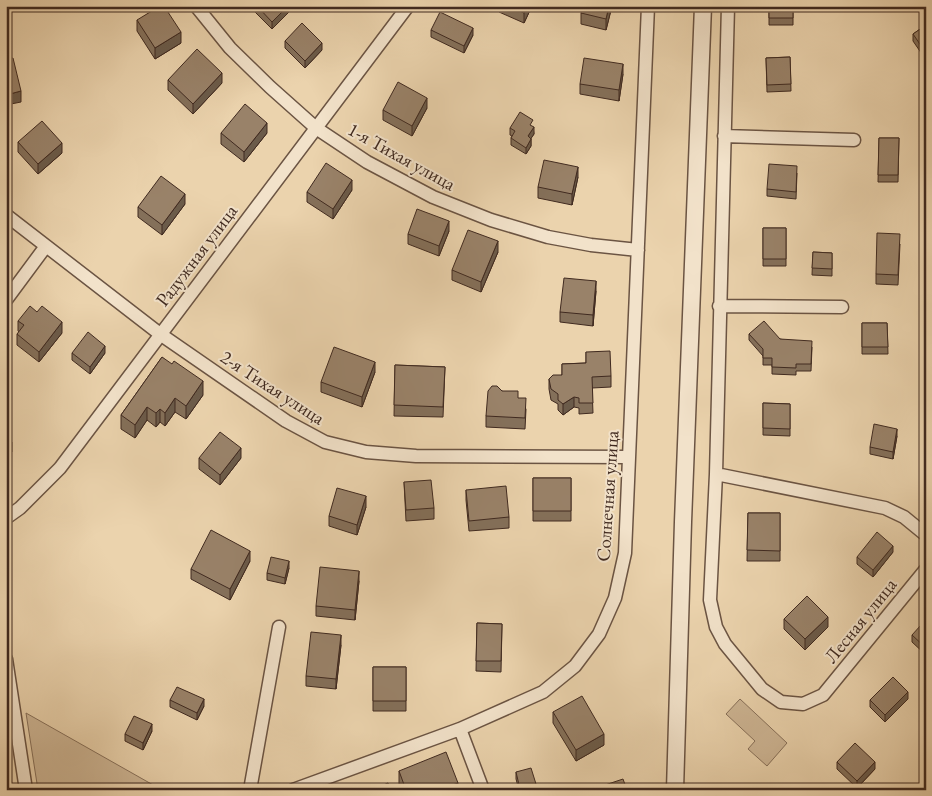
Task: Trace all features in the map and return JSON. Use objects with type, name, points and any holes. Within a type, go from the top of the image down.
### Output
[{"type":"street","name":"1-я Тихая улица","points":[[196,6],[230,48],[316,128],[367,162],[433,197],[491,220],[548,237],[591,245],[638,250]]},
{"type":"street","name":"Радужная улица","points":[[6,518],[20,508],[60,468],[408,6]]},
{"type":"street","name":"Солнечная улица","points":[[293,790],[460,729],[542,692],[575,666],[599,634],[615,598],[625,554],[648,6]]},
{"type":"street","points":[[675,790],[683,522],[703,6]]},
{"type":"street","points":[[728,6],[716,474],[885,508],[904,517],[926,536]]},
{"type":"street","points":[[724,136],[854,140]]},
{"type":"street","name":"2-я Тихая улица","points":[[6,214],[160,334],[286,421],[325,442],[366,452],[416,456],[629,458]]},
{"type":"street","points":[[6,300],[46,246]]},
{"type":"street","points":[[719,306],[842,307]]},
{"type":"street","name":"Лесная улица","points":[[716,474],[710,600],[716,627],[725,644],[762,689],[781,702],[803,704],[823,695],[926,569]]},
{"type":"street","points":[[250,790],[279,628]]},
{"type":"street","points":[[6,660],[26,790]]},
{"type":"street","points":[[460,729],[483,790]]},
{"type":"shaded area","points":[[740,699],[787,743],[767,766],[748,749],[755,741],[726,714]]},
{"type":"shaded area","points":[[26,713],[162,790],[38,790]]},
{"type":"building","points":[[160,6],[164,6],[181,32],[155,48],[137,20]]},
{"type":"building","points":[[257,6],[288,6],[272,22]]},
{"type":"building","points":[[509,6],[527,6],[524,13]]},
{"type":"building","points":[[583,6],[609,6],[606,19],[581,13]]},
{"type":"building","points":[[769,6],[793,6],[793,18],[769,18]]},
{"type":"building","points":[[440,12],[473,28],[464,46],[431,30]]},
{"type":"building","points":[[302,23],[322,43],[305,61],[285,41]]},
{"type":"building","points":[[926,25],[926,53],[913,34]]},
{"type":"building","points":[[197,49],[222,73],[193,104],[168,80]]},
{"type":"building","points":[[790,57],[791,84],[767,85],[766,58]]},
{"type":"building","points":[[13,58],[21,91],[6,95],[6,60]]},
{"type":"building","points":[[584,58],[623,64],[619,90],[580,84]]},
{"type":"building","points":[[398,82],[427,98],[412,126],[383,110]]},
{"type":"building","points":[[245,104],[267,123],[244,152],[221,133]]},
{"type":"building","points":[[520,112],[533,120],[530,125],[534,127],[528,136],[531,139],[526,148],[511,138],[515,131],[510,128]]},
{"type":"building","points":[[42,121],[62,143],[38,164],[18,142]]},
{"type":"building","points":[[879,138],[899,138],[898,175],[878,175]]},
{"type":"building","points":[[544,160],[578,167],[572,194],[538,187]]},
{"type":"building","points":[[326,163],[352,180],[333,209],[307,192]]},
{"type":"building","points":[[769,164],[797,166],[796,192],[767,189]]},
{"type":"building","points":[[161,176],[185,194],[162,225],[138,207]]},
{"type":"building","points":[[417,209],[449,221],[439,246],[408,234]]},
{"type":"building","points":[[763,228],[786,228],[786,259],[763,259]]},
{"type":"building","points":[[468,230],[498,241],[481,282],[452,270]]},
{"type":"building","points":[[877,233],[900,234],[898,275],[876,274]]},
{"type":"building","points":[[813,252],[832,253],[832,269],[812,268]]},
{"type":"building","points":[[564,278],[596,281],[593,315],[560,312]]},
{"type":"building","points":[[30,306],[37,312],[42,306],[62,322],[39,352],[17,334],[24,325],[18,321]]},
{"type":"building","points":[[764,321],[780,339],[812,341],[811,364],[796,364],[796,368],[772,367],[772,358],[763,358],[763,349],[749,334]]},
{"type":"building","points":[[862,323],[887,323],[888,347],[862,347]]},
{"type":"building","points":[[88,332],[105,346],[90,367],[72,353]]},
{"type":"building","points":[[334,347],[375,362],[362,397],[321,382]]},
{"type":"building","points":[[610,351],[611,376],[592,377],[593,403],[579,403],[579,398],[574,397],[563,404],[558,400],[558,394],[551,389],[549,379],[553,375],[562,375],[562,364],[586,363],[586,352]]},
{"type":"building","points":[[162,357],[172,364],[174,361],[203,381],[186,406],[175,398],[165,413],[160,409],[156,413],[147,407],[135,425],[121,415]]},
{"type":"building","points":[[395,365],[445,367],[443,407],[394,405]]},
{"type":"building","points":[[492,386],[497,386],[502,391],[518,391],[518,398],[526,398],[525,418],[486,416],[488,391]]},
{"type":"building","points":[[763,403],[790,404],[790,429],[763,428]]},
{"type":"building","points":[[874,424],[897,429],[893,452],[870,447]]},
{"type":"building","points":[[220,432],[241,448],[220,475],[199,458]]},
{"type":"building","points":[[6,437],[12,442],[6,448]]},
{"type":"building","points":[[533,478],[571,478],[571,511],[533,511]]},
{"type":"building","points":[[431,480],[434,508],[406,510],[404,482]]},
{"type":"building","points":[[506,486],[509,517],[469,521],[466,490]]},
{"type":"building","points":[[337,488],[366,496],[357,525],[329,516]]},
{"type":"building","points":[[748,513],[780,513],[780,551],[747,550]]},
{"type":"building","points":[[211,530],[250,551],[230,589],[191,569]]},
{"type":"building","points":[[877,532],[893,546],[873,570],[857,557]]},
{"type":"building","points":[[271,557],[289,561],[285,578],[267,573]]},
{"type":"building","points":[[320,567],[359,571],[355,610],[316,606]]},
{"type":"building","points":[[807,596],[828,617],[805,639],[784,619]]},
{"type":"building","points":[[477,623],[502,624],[501,661],[476,661]]},
{"type":"building","points":[[921,625],[926,629],[926,648],[912,635]]},
{"type":"building","points":[[311,632],[341,635],[336,679],[306,676]]},
{"type":"building","points":[[373,667],[406,667],[406,701],[373,701]]},
{"type":"building","points":[[893,677],[908,692],[885,715],[870,700]]},
{"type":"building","points":[[177,687],[204,699],[197,713],[170,700]]},
{"type":"building","points":[[582,696],[604,734],[576,750],[553,712]]},
{"type":"building","points":[[134,716],[152,724],[143,743],[125,734]]},
{"type":"building","points":[[855,743],[875,762],[857,781],[837,762]]},
{"type":"building","points":[[446,752],[458,783],[439,790],[406,790],[399,771]]},
{"type":"building","points":[[531,768],[536,784],[520,789],[516,772]]},
{"type":"building","points":[[623,779],[627,790],[593,789]]},
{"type":"building","points":[[388,783],[391,790],[371,790]]}]
